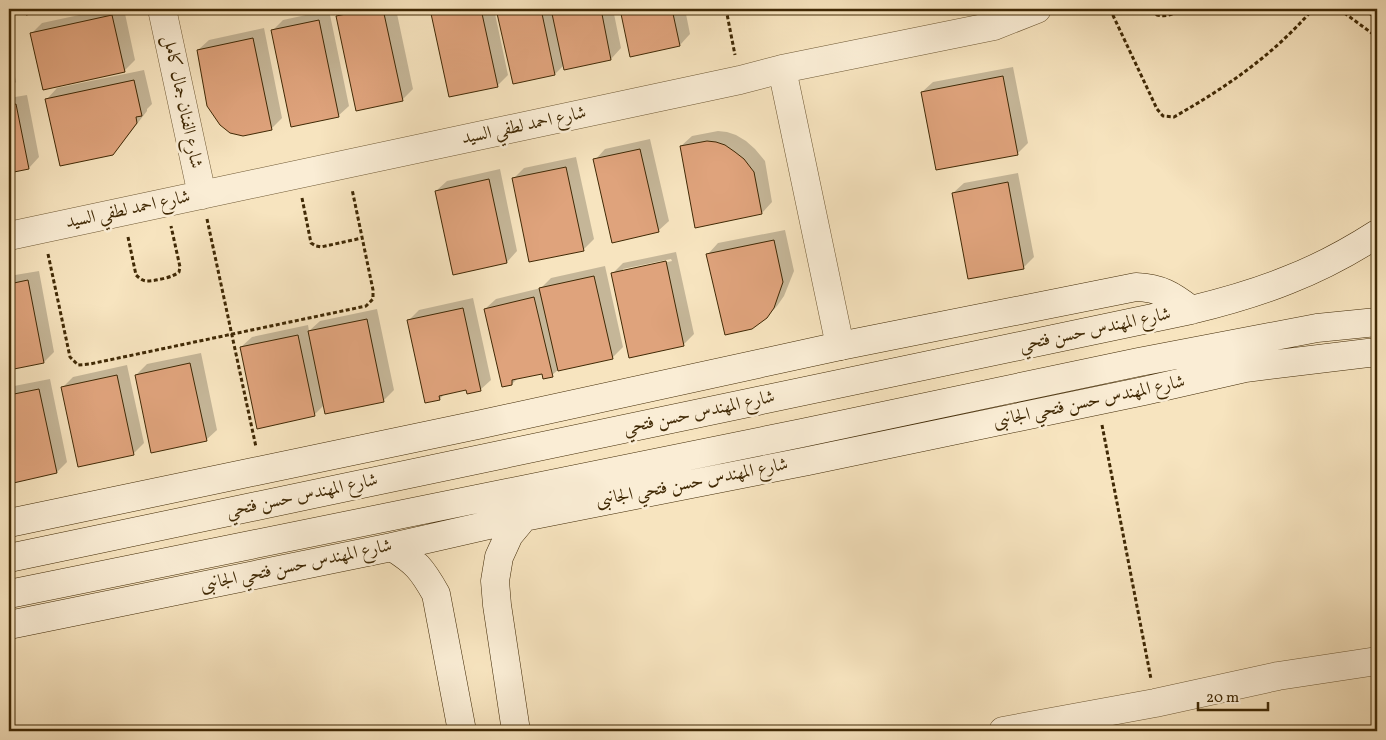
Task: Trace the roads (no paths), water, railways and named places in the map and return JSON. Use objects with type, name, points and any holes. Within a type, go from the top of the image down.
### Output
[{"type":"street","name":"شارع الفنان جمال كامل","points":[[162,9],[202,195]]},
{"type":"street","name":"شارع احمد لطفي السيد","points":[[9,236],[740,80],[782,69],[994,26],[1037,9]]},
{"type":"street","points":[[782,69],[840,346]]},
{"type":"street","name":"شارع المهندس حسن فتحي","points":[[9,558],[1191,310],[1234,299],[1288,280],[1340,256],[1377,234]]},
{"type":"street","points":[[9,523],[482,424],[840,346],[1136,287],[1164,292],[1176,298],[1191,310]]},
{"type":"street","points":[[35,619],[19,592],[802,433],[1139,362],[1317,328],[1377,322]]},
{"type":"street","name":"شارع المهندس حسن فتحي الجانبى","points":[[9,625],[392,547],[524,517],[808,461],[1245,368],[1377,353]]},
{"type":"street","points":[[1139,362],[1144,391]]},
{"type":"street","points":[[482,424],[491,456]]},
{"type":"street","points":[[802,433],[808,461]]},
{"type":"street","points":[[516,731],[495,581],[499,557],[509,535],[524,517]]},
{"type":"street","points":[[392,547],[410,559],[425,575],[436,594],[462,731]]},
{"type":"street","points":[[1003,731],[1278,676],[1377,661]]}]
